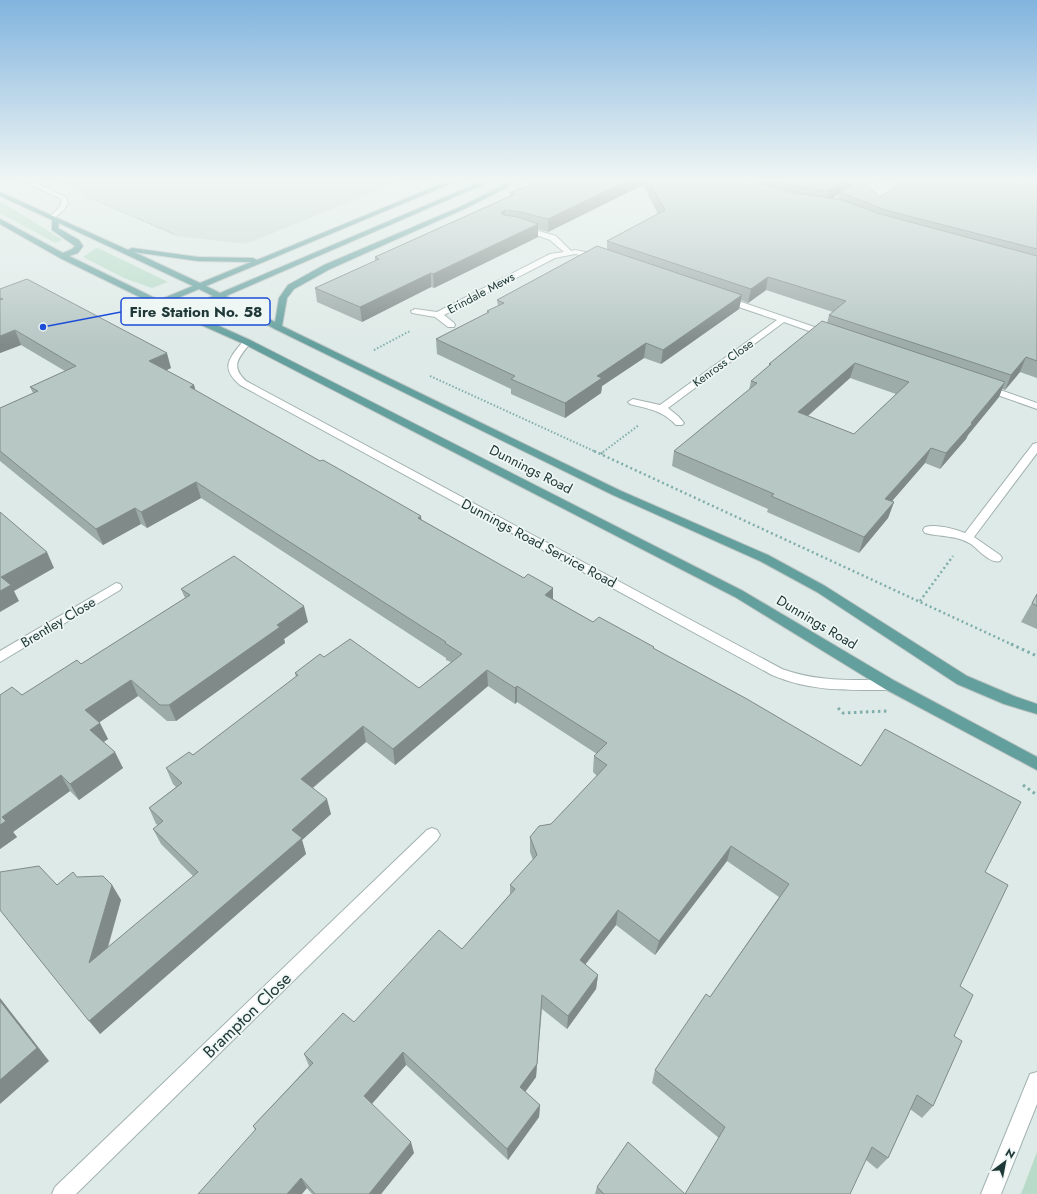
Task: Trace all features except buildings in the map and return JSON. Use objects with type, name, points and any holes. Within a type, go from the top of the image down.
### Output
[{"type":"main road","name":"Dunnings Road","points":[[23,234],[63,256],[159,303],[247,342],[739,594],[890,685],[1037,764]]},
{"type":"main road","points":[[62,234],[76,242],[79,246],[75,251],[63,256]]},
{"type":"main road","name":"Dunnings Road","points":[[88,234],[199,286],[278,328],[617,493],[764,558],[827,593],[962,680],[1009,700],[1037,709]]},
{"type":"main road","points":[[159,303],[324,234]]},
{"type":"main road","points":[[180,313],[364,234]]},
{"type":"main road","points":[[278,328],[283,298],[291,287],[327,267],[403,234]]},
{"type":"main road","points":[[119,248],[198,259],[260,260]]},
{"type":"street","points":[[538,234],[553,238],[568,252],[582,252],[613,261]]},
{"type":"street","name":"Erindale Mews","points":[[438,315],[548,258],[568,252]]},
{"type":"street","points":[[717,296],[836,337]]},
{"type":"street","name":"Erindale Mews","points":[[415,311],[438,315],[452,325]]},
{"type":"street","name":"Kenross Close","points":[[662,408],[783,319]]},
{"type":"street","name":"Dunnings Road Service Road","points":[[247,342],[236,356],[232,368],[234,375],[243,383],[777,672],[800,681],[818,685],[890,685]]},
{"type":"street","points":[[977,385],[1037,406]]},
{"type":"street","points":[[633,402],[662,408],[669,412],[679,423]]},
{"type":"street","points":[[968,537],[1037,446]]},
{"type":"street","points":[[929,530],[954,532],[968,537],[977,542],[996,558]]},
{"type":"street","name":"Brentley Close","points":[[0,657],[116,588]]},
{"type":"street","name":"Brampton Close","points":[[62,1194],[432,835]]},
{"type":"street","points":[[991,1194],[1037,1081]]},
{"type":"path","points":[[374,350],[438,315]]},
{"type":"path","points":[[368,347],[381,354]]},
{"type":"path","points":[[424,373],[1037,656]]},
{"type":"path","points":[[601,454],[662,408]]},
{"type":"path","points":[[920,601],[968,537]]},
{"type":"path","points":[[818,685],[843,713],[890,711]]},
{"type":"path","points":[[1020,783],[1037,795]]},
{"type":"shaded area","points":[[171,234],[271,234],[246,244],[176,236]]},
{"type":"green space","points":[[38,234],[53,234],[63,240],[55,243]]},
{"type":"green space","points":[[96,248],[168,282],[152,288],[124,278],[83,257]]},
{"type":"green space","points":[[1037,1152],[1037,1194],[1021,1194]]},
{"type":"place","name":"Fire Station No. 58","points":[[43,327]]}]
